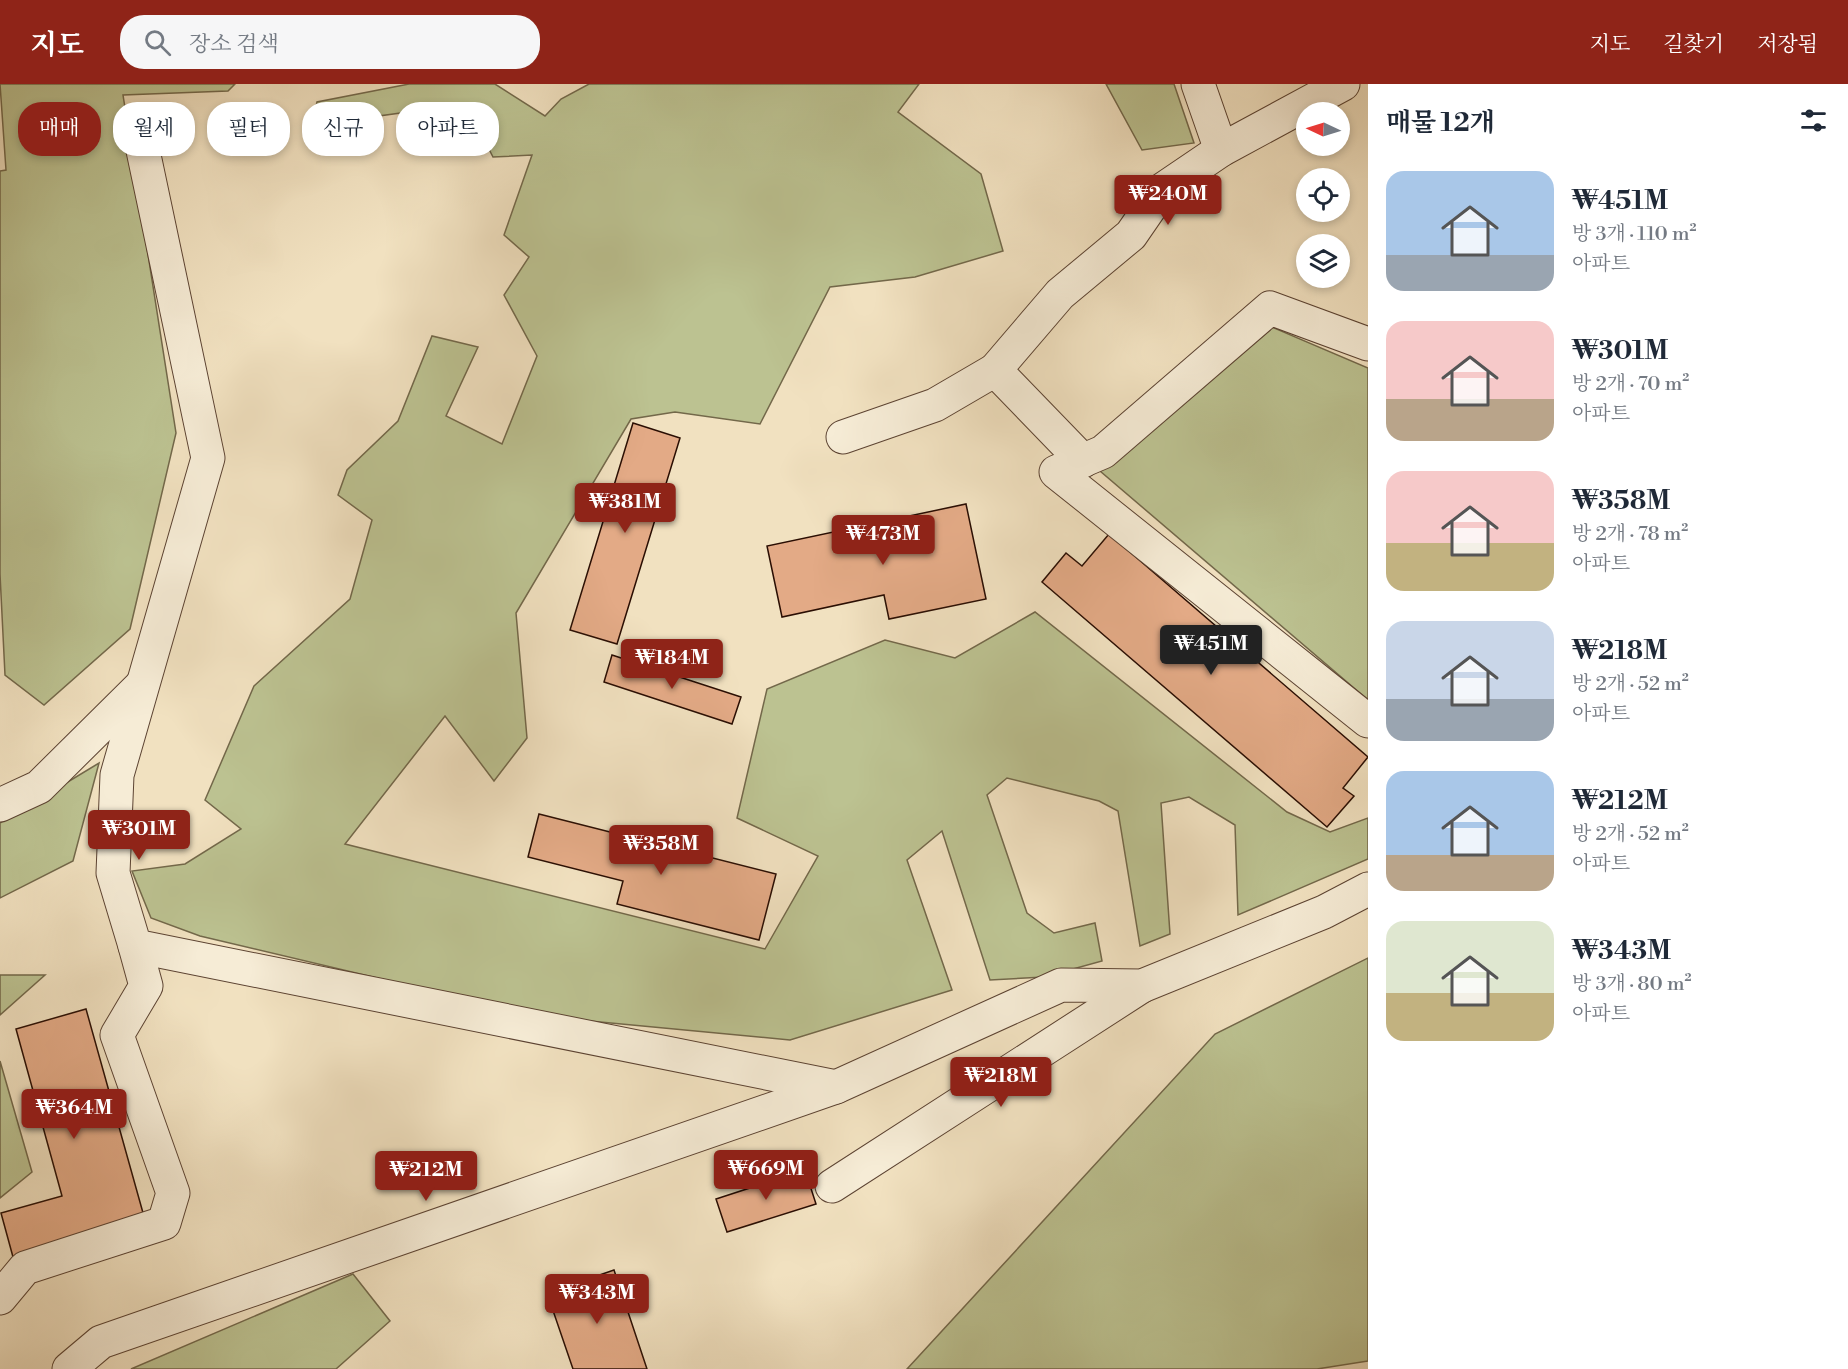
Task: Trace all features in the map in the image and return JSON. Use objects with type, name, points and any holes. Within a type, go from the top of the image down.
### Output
[{"type":"street","points":[[1198,84],[1221,150]]},
{"type":"street","points":[[843,437],[935,405],[994,370],[1060,294],[1131,235],[1162,190],[1221,150],[1343,84]]},
{"type":"street","points":[[0,1298],[25,1268],[164,1223],[173,1193],[117,1035],[147,986],[113,873],[117,775],[208,459],[144,156]]},
{"type":"street","points":[[1368,344],[1270,308],[1103,452],[1056,472],[1368,721]]},
{"type":"street","points":[[994,370],[1083,461]]},
{"type":"street","points":[[0,805],[39,787],[143,683]]},
{"type":"street","points":[[832,1186],[1142,986],[1324,912],[1368,890]]},
{"type":"street","points":[[135,946],[836,1087]]},
{"type":"street","points":[[69,1369],[101,1342],[836,1087],[1061,984],[1142,986]]},
{"type":"green space","points":[[0,84],[235,84],[228,91],[123,95],[124,102],[113,102],[113,156],[133,156],[176,433],[130,629],[44,705],[5,675],[0,574],[0,171],[6,170]]},
{"type":"green space","points":[[409,84],[495,84],[545,116],[561,99],[589,84],[919,84],[898,112],[981,174],[1003,251],[915,277],[830,287],[760,424],[675,412],[631,419],[516,613],[527,738],[494,781],[445,716],[345,844],[765,949],[818,856],[737,818],[767,689],[885,640],[955,658],[1035,612],[1287,812],[1330,832],[1368,818],[1368,859],[1238,915],[1235,825],[1189,797],[1161,803],[1170,934],[1140,946],[1118,811],[1099,801],[1007,778],[987,795],[1027,913],[1054,933],[1095,923],[1102,961],[1044,977],[990,980],[942,831],[907,860],[952,990],[790,1040],[537,1016],[200,936],[151,918],[132,871],[185,864],[241,829],[205,800],[254,686],[350,599],[372,520],[338,495],[347,470],[398,421],[432,336],[478,347],[446,416],[502,444],[537,356],[504,295],[529,257],[504,235],[532,155],[493,157],[499,156],[499,102],[396,102],[396,114],[384,115],[384,102],[317,102]]},
{"type":"green space","points":[[1106,84],[1174,84],[1194,143],[1142,150]]},
{"type":"green space","points":[[1267,325],[1368,368],[1368,700],[1100,471]]},
{"type":"green space","points":[[99,763],[73,861],[0,898],[0,823]]},
{"type":"green space","points":[[1368,958],[1368,1361],[1317,1369],[907,1369],[1215,1034]]},
{"type":"green space","points":[[0,975],[45,975],[0,1015]]},
{"type":"green space","points":[[0,1061],[32,1172],[0,1198]]},
{"type":"green space","points":[[353,1274],[390,1321],[336,1369],[131,1369]]},
{"type":"building","points":[[633,423],[680,438],[617,644],[570,630]]},
{"type":"building","points":[[966,504],[986,599],[889,619],[884,595],[782,617],[767,546]]},
{"type":"building","points":[[1109,534],[1368,757],[1343,788],[1354,796],[1327,827],[1042,582],[1066,553],[1082,566]]},
{"type":"building","points":[[612,655],[741,697],[732,724],[604,682]]},
{"type":"building","points":[[539,814],[776,874],[759,940],[617,904],[623,881],[528,857]]},
{"type":"building","points":[[86,1009],[145,1220],[13,1257],[1,1213],[62,1196],[16,1029]]},
{"type":"building","points":[[805,1170],[816,1204],[727,1232],[716,1199]]},
{"type":"building","points":[[614,1270],[647,1369],[573,1369],[547,1293]]}]
